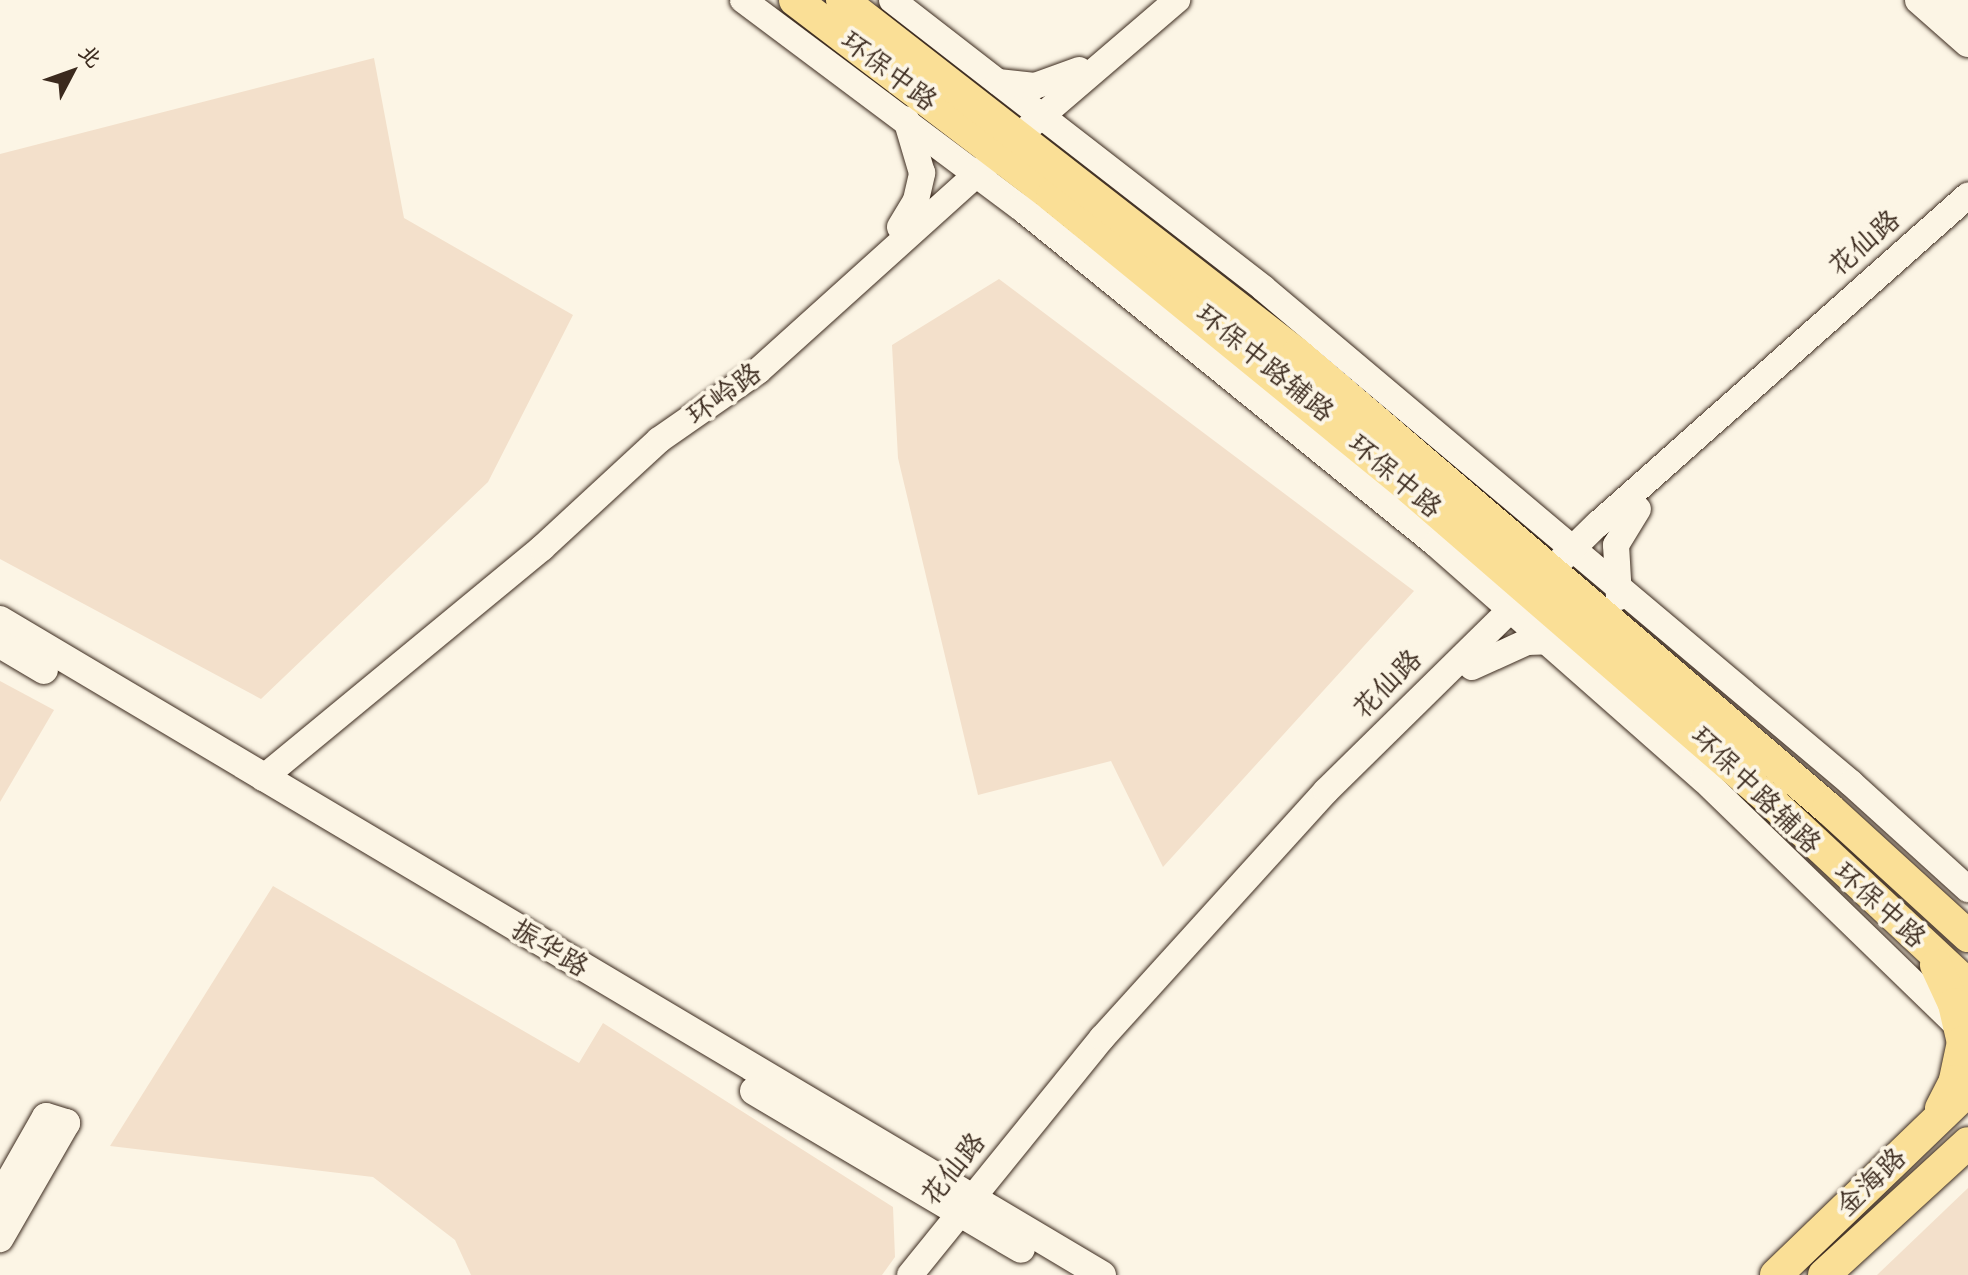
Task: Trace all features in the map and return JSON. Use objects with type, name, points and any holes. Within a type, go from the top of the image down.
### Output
[{"type":"main road","name":"环保中路","points":[[795,0],[861,49],[1009,144],[1491,516],[1614,662],[1968,985]]},
{"type":"main road","name":"环保中路","points":[[842,0],[913,52],[1009,144]]},
{"type":"main road","points":[[1919,0],[1968,43]]},
{"type":"main road","points":[[1950,0],[1968,16]]},
{"type":"main road","name":"环保中路","points":[[1060,184],[1451,523],[1649,653],[1961,928]]},
{"type":"main road","name":"振华路","points":[[0,620],[972,1209],[1065,1275]]},
{"type":"main road","name":"振华路","points":[[0,644],[972,1209],[1102,1275]]},
{"type":"main road","points":[[1918,939],[1945,983],[1964,1032],[1955,1081],[1930,1126]]},
{"type":"main road","name":"金海路","points":[[1776,1275],[1968,1090]]},
{"type":"main road","points":[[0,1198],[46,1117],[66,1123],[0,1238]]},
{"type":"main road","name":"金海路","points":[[1824,1275],[1964,1147]]},
{"type":"street","name":"环保中路辅路","points":[[743,0],[907,121],[1009,144],[1263,288],[1543,524],[1548,641],[1731,805],[1818,896],[1964,1032]]},
{"type":"street","name":"环保中路辅路","points":[[892,0],[1000,83],[1009,144],[1484,585],[1547,584],[1617,588],[1968,889]]},
{"type":"street","name":"环岭路","points":[[260,776],[530,558],[659,440],[758,371],[1009,144],[1160,0]]},
{"type":"street","name":"环岭路","points":[[1076,79],[1177,0]]},
{"type":"street","points":[[861,49],[907,121],[922,173],[916,200],[900,227]]},
{"type":"street","points":[[913,52],[1000,83],[1035,86],[1076,79]]},
{"type":"street","points":[[1009,144],[1060,184]]},
{"type":"street","name":"环岭路","points":[[260,776],[535,543],[653,434],[750,365],[900,227],[1009,144]]},
{"type":"street","name":"花仙路","points":[[910,1275],[972,1209],[1214,933],[1467,661],[1633,503],[1968,195]]},
{"type":"street","name":"花仙路","points":[[1633,503],[1968,216]]},
{"type":"street","points":[[1491,516],[1543,524],[1584,519],[1633,503]]},
{"type":"street","points":[[1633,503],[1616,545],[1617,588],[1649,653]]},
{"type":"street","points":[[1451,523],[1479,561],[1484,585],[1482,620],[1467,661]]},
{"type":"street","points":[[1467,661],[1511,647],[1548,641],[1578,645],[1614,662]]},
{"type":"street","name":"花仙路","points":[[928,1275],[972,1209]]},
{"type":"shaded area","points":[[374,58],[404,218],[573,315],[488,482],[261,699],[0,559],[0,154]]},
{"type":"shaded area","points":[[999,279],[1414,591],[1163,867],[1111,761],[978,795],[898,458],[892,345]]},
{"type":"shaded area","points":[[0,681],[54,710],[0,802]]},
{"type":"shaded area","points":[[273,886],[579,1063],[603,1023],[893,1207],[895,1257],[882,1275],[471,1275],[455,1240],[373,1177],[110,1146]]},
{"type":"shaded area","points":[[1968,1188],[1968,1275],[1877,1275]]}]
